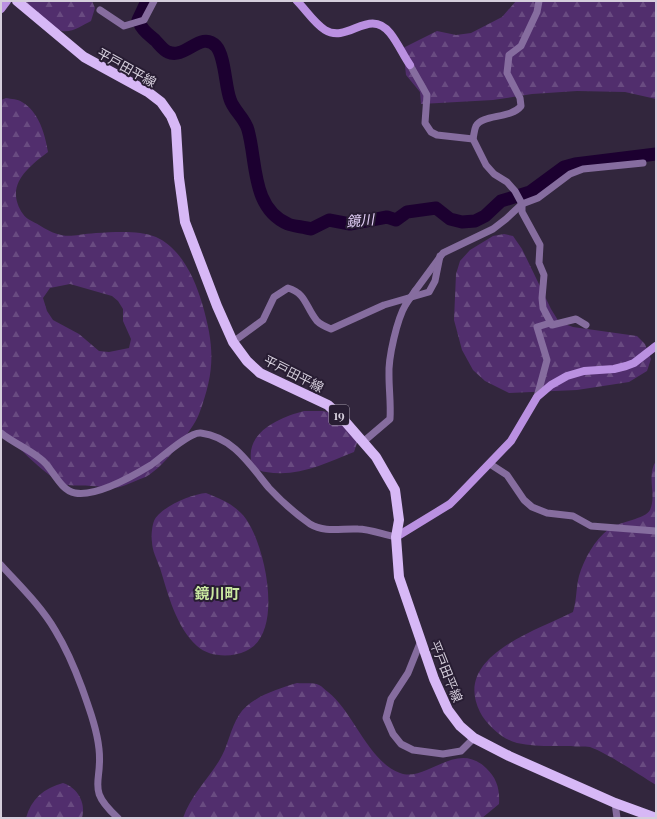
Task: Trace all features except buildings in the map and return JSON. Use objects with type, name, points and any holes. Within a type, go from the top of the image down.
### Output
[{"type":"main road","name":"平戸田平線","points":[[17,1],[84,57],[148,92],[161,102],[171,116],[176,128],[179,178],[185,222],[217,306],[234,342],[247,361],[260,373],[328,405],[343,419],[376,457],[395,490],[399,520],[396,537],[398,577],[420,643],[448,710],[460,726],[474,738],[615,803],[656,818]]},
{"type":"street","points":[[1,9],[7,1]]},
{"type":"street","points":[[100,10],[124,26],[144,20],[154,1]]},
{"type":"street","points":[[297,1],[321,26],[332,32],[344,32],[370,23],[377,23],[390,33],[427,96],[425,123],[431,132],[438,135],[473,139]]},
{"type":"street","points":[[539,1],[537,12],[521,46],[509,55],[507,73],[520,98],[521,106],[516,112],[482,121],[476,126],[473,139],[486,165],[494,174],[507,182],[515,191],[522,204],[522,212],[540,245],[539,263],[544,275],[542,298],[543,308],[550,323]]},
{"type":"street","points":[[363,442],[390,419],[391,400],[388,374],[400,314],[440,256],[457,245],[493,229],[506,220],[522,204],[538,198],[570,174],[583,169],[643,163]]},
{"type":"street","points":[[234,342],[263,320],[274,297],[288,288],[295,290],[304,297],[317,322],[331,329],[384,305],[430,292],[435,281],[440,256]]},
{"type":"street","points":[[1,433],[45,462],[65,488],[74,493],[87,493],[102,489],[122,480],[151,465],[188,437],[199,432],[218,436],[228,442],[240,453],[271,489],[312,525],[335,530],[359,529],[396,537],[450,504],[511,441],[537,397],[547,360],[537,327],[550,323],[552,325],[576,320],[586,326]]},
{"type":"street","points":[[537,397],[551,385],[567,376],[584,371],[614,369],[626,366],[634,363],[656,346]]},
{"type":"street","points":[[490,464],[507,475],[524,500],[532,507],[547,513],[573,516],[591,526],[656,531]]},
{"type":"street","points":[[1,565],[52,625],[74,669],[96,732],[100,751],[98,792],[105,807],[118,818]]},
{"type":"street","points":[[420,643],[408,673],[391,699],[386,718],[393,734],[401,744],[413,750],[443,754],[461,750],[474,738]]},
{"type":"street","points":[[615,803],[617,818]]},
{"type":"green space","points":[[25,1],[92,1],[95,8],[91,21],[73,30],[62,31],[47,22]]},
{"type":"green space","points":[[516,1],[656,1],[656,99],[625,92],[577,91],[532,94],[493,100],[421,104],[420,92],[406,75],[403,48],[437,31],[456,35],[471,33],[502,17]]},
{"type":"green space","points":[[6,98],[16,100],[28,106],[37,117],[47,145],[48,152],[26,171],[20,178],[17,186],[16,195],[18,204],[24,216],[48,230],[67,236],[127,232],[142,233],[156,237],[165,242],[180,256],[191,274],[202,303],[209,333],[211,359],[208,385],[196,421],[175,450],[158,468],[143,478],[121,486],[109,488],[68,485],[60,482],[42,470],[1,430],[1,100]],"holes":[[[70,284],[112,296],[118,301],[123,309],[123,321],[131,339],[129,348],[109,352],[99,351],[79,334],[53,320],[47,311],[43,298],[50,288]]]},
{"type":"green space","points":[[504,234],[513,236],[522,249],[551,309],[559,322],[573,327],[637,336],[645,344],[651,359],[647,371],[629,382],[577,390],[509,393],[485,381],[473,370],[462,350],[454,320],[456,274],[460,261],[470,250],[493,236]]},
{"type":"green space","points":[[304,411],[323,411],[339,415],[359,437],[354,452],[322,465],[289,473],[266,472],[258,470],[254,467],[251,460],[251,450],[254,441],[260,433],[276,421]]},
{"type":"green space","points":[[656,461],[656,785],[614,759],[590,747],[530,745],[517,743],[506,739],[483,717],[474,692],[478,675],[487,661],[502,648],[520,637],[573,612],[579,576],[587,556],[599,538],[609,529],[643,516],[650,510],[652,504],[652,473]]},
{"type":"green space","points":[[206,493],[233,506],[246,519],[260,548],[265,568],[268,588],[268,609],[265,627],[258,642],[246,651],[234,655],[220,655],[202,650],[183,629],[174,610],[152,545],[153,526],[157,516],[169,506],[177,502]]},
{"type":"green space","points":[[297,683],[317,684],[328,692],[338,701],[370,748],[389,767],[400,773],[410,774],[421,772],[453,759],[464,758],[475,760],[486,768],[493,776],[498,789],[499,804],[482,818],[183,818],[194,796],[222,756],[233,726],[244,709],[250,703],[265,694]]},
{"type":"green space","points":[[63,783],[73,788],[80,797],[83,807],[82,818],[26,818],[31,805],[39,795],[56,785]]},
{"type":"waterway","name":"鏡川","points":[[147,1],[138,20],[145,31],[166,51],[174,53],[181,52],[205,41],[216,46],[223,63],[230,99],[248,130],[261,195],[267,207],[276,217],[290,225],[311,229],[329,220],[350,224],[387,217],[396,220],[407,212],[436,208],[450,219],[462,222],[475,221],[485,216],[501,201],[530,192],[564,167],[575,164],[656,154]]},
{"type":"district","name":"鏡川町","points":[[217,593]]}]
